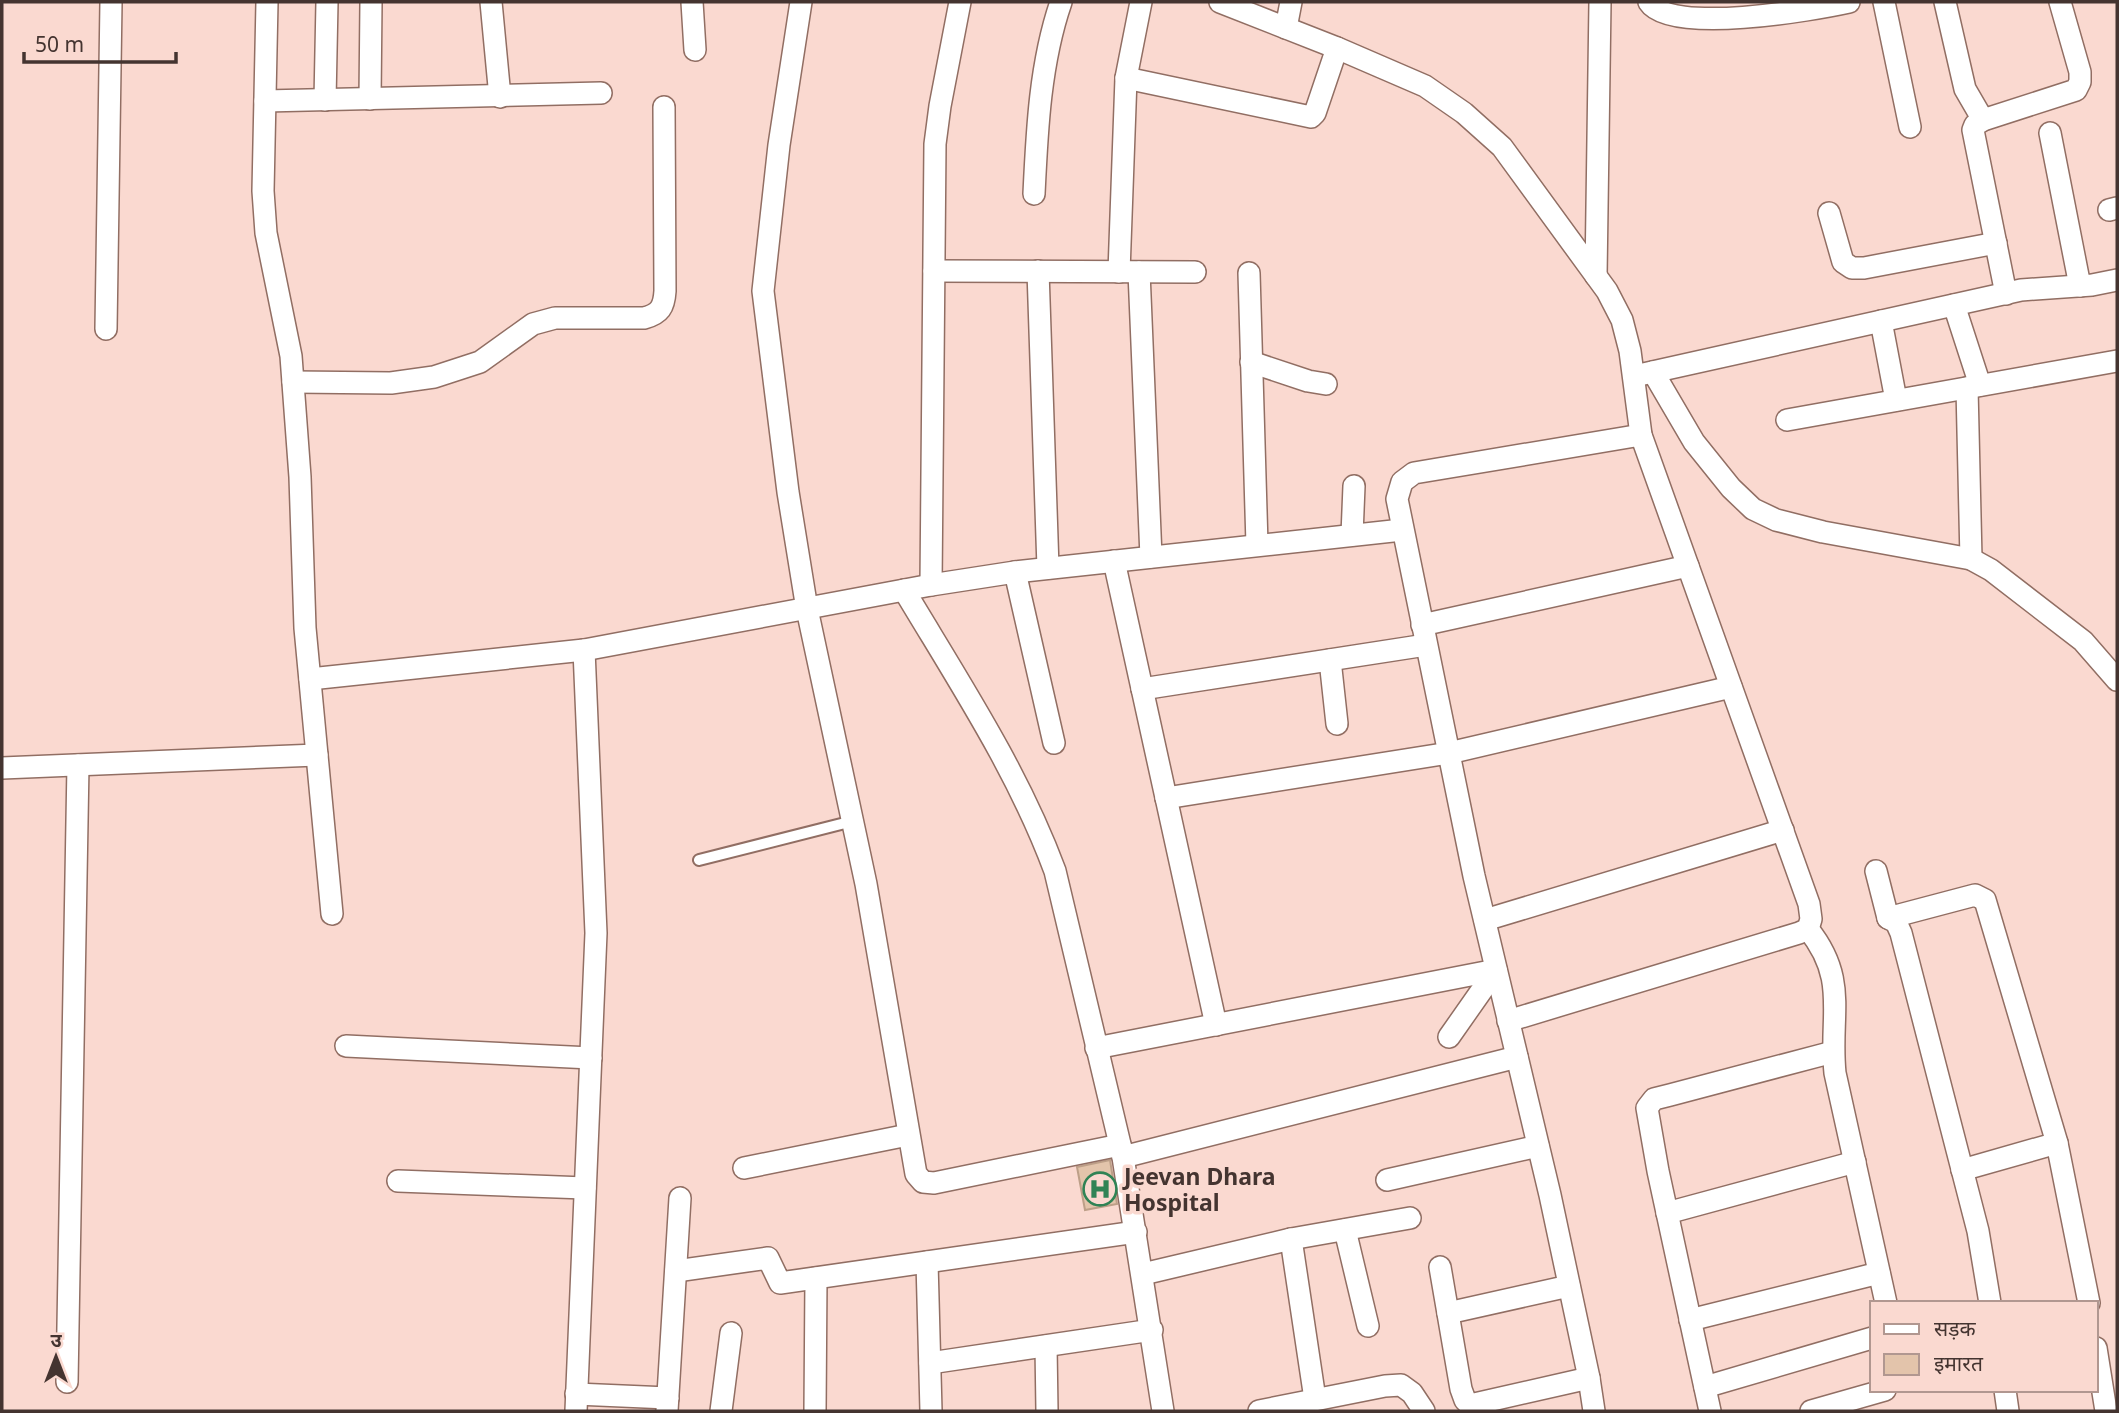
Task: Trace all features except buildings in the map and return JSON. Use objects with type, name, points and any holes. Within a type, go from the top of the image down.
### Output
[{"type":"street","points":[[106,329],[111,2]]},
{"type":"street","points":[[267,2],[263,191],[266,233],[292,356],[300,477],[305,628],[332,914]]},
{"type":"street","points":[[325,100],[327,2]]},
{"type":"street","points":[[370,99],[371,2]]},
{"type":"street","points":[[491,2],[500,97]]},
{"type":"street","points":[[692,2],[695,50]]},
{"type":"street","points":[[801,2],[776,170],[762,291],[788,492],[807,609],[866,884],[916,1174],[923,1182],[934,1182],[1122,1151],[1517,1057]]},
{"type":"street","points":[[931,585],[935,144],[960,2]]},
{"type":"street","points":[[1034,194],[1043,78],[1052,29],[1061,2]]},
{"type":"street","points":[[1141,2],[1126,78],[1129,272],[1151,557]]},
{"type":"street","points":[[1220,2],[1425,86],[1464,113],[1502,147],[1607,291],[1622,320],[1643,374],[1731,488],[1753,509],[1776,520],[1823,532],[1971,559],[1991,570],[2083,641],[2117,680]]},
{"type":"street","points":[[1286,27],[1291,2]]},
{"type":"street","points":[[1596,276],[1600,2]]},
{"type":"street","points":[[1649,2],[1653,8],[1666,15],[1693,18],[1807,11],[1849,2]]},
{"type":"street","points":[[1884,2],[1910,127]]},
{"type":"street","points":[[1945,2],[1965,89],[1983,120]]},
{"type":"street","points":[[2006,294],[1973,131],[1975,125],[1983,120],[2076,90],[2080,82],[2080,72],[2060,2]]},
{"type":"street","points":[[1126,78],[1311,117],[1315,113],[1336,48]]},
{"type":"street","points":[[265,101],[601,93]]},
{"type":"street","points":[[293,382],[391,383],[434,377],[480,362],[533,324],[555,318],[644,318],[655,315],[664,305],[665,291],[664,107]]},
{"type":"street","points":[[2050,133],[2080,286]]},
{"type":"street","points":[[1829,213],[1843,262],[1852,268],[1996,243]]},
{"type":"street","points":[[933,271],[1195,272]]},
{"type":"street","points":[[1038,271],[1048,568]]},
{"type":"street","points":[[1249,273],[1257,545]]},
{"type":"street","points":[[1643,374],[2006,294],[2117,280]]},
{"type":"street","points":[[1954,305],[1974,386],[1971,559]]},
{"type":"street","points":[[1881,321],[1896,400]]},
{"type":"street","points":[[1787,420],[2117,361]]},
{"type":"street","points":[[1251,362],[1308,381],[1326,384]]},
{"type":"street","points":[[1508,1021],[1800,933],[1808,929],[1811,919],[1809,904],[1641,435],[1643,374]]},
{"type":"street","points":[[1594,1411],[1538,1146],[1485,920],[1397,499],[1402,482],[1415,473],[1641,435]]},
{"type":"street","points":[[1352,535],[1354,486]]},
{"type":"street","points":[[310,679],[584,650],[931,585],[1016,572],[1402,530]]},
{"type":"street","points":[[1114,561],[1216,1025]]},
{"type":"street","points":[[1142,689],[1330,660],[1688,566]]},
{"type":"street","points":[[1016,572],[1054,743]]},
{"type":"street","points":[[904,590],[1012,772],[1042,835],[1055,871],[1122,1151],[1163,1411]]},
{"type":"street","points":[[584,650],[596,933],[576,1403],[668,1404],[680,1198]]},
{"type":"street","points":[[1330,660],[1336,724]]},
{"type":"street","points":[[1166,797],[1449,753],[1731,687]]},
{"type":"street","points":[[2,768],[317,755]]},
{"type":"street","points":[[67,1382],[78,765]]},
{"type":"street","points":[[1485,920],[1783,830]]},
{"type":"street","points":[[1876,871],[1888,918],[1896,922],[1901,933],[1978,1231],[1990,1301]]},
{"type":"street","points":[[1888,918],[1975,895],[1985,900],[2057,1143],[2089,1301]]},
{"type":"street","points":[[1808,929],[1823,947],[1834,988],[1835,1073],[1886,1301]]},
{"type":"street","points":[[1096,1048],[1496,970]]},
{"type":"street","points":[[1449,1037],[1496,970]]},
{"type":"street","points":[[346,1046],[591,1058]]},
{"type":"street","points":[[1710,1411],[1647,1108],[1654,1099],[1833,1052]]},
{"type":"street","points":[[744,1168],[908,1135]]},
{"type":"street","points":[[1962,1170],[2057,1143]]},
{"type":"street","points":[[1387,1180],[1538,1146]]},
{"type":"street","points":[[1667,1213],[1855,1162]]},
{"type":"street","points":[[398,1181],[585,1188]]},
{"type":"street","points":[[1143,1274],[1291,1239],[1410,1218]]},
{"type":"street","points":[[1345,1230],[1368,1326]]},
{"type":"street","points":[[676,1271],[768,1258],[780,1283],[1136,1232]]},
{"type":"street","points":[[1291,1239],[1315,1399]]},
{"type":"street","points":[[927,1262],[930,1411]]},
{"type":"street","points":[[1440,1267],[1461,1389],[1470,1405],[1589,1378]]},
{"type":"street","points":[[1690,1320],[1879,1273]]},
{"type":"street","points":[[814,1411],[816,1278]]},
{"type":"street","points":[[1448,1313],[1569,1286]]},
{"type":"street","points":[[929,1363],[1152,1330]]},
{"type":"street","points":[[721,1411],[731,1334]]},
{"type":"street","points":[[1704,1387],[1870,1339]]},
{"type":"street","points":[[1046,1346],[1047,1411]]},
{"type":"street","points":[[2098,1361],[2106,1411]]},
{"type":"street","points":[[1259,1411],[1401,1385],[1412,1394],[1424,1411]]},
{"type":"street","points":[[1811,1411],[1841,1407],[1880,1392]]},
{"type":"street","points":[[2005,1392],[2008,1411]]},
{"type":"lane","points":[[699,860],[853,821]]},
{"type":"place","name":"Jeevan Dhara Hospital","points":[[1100,1189]]}]
